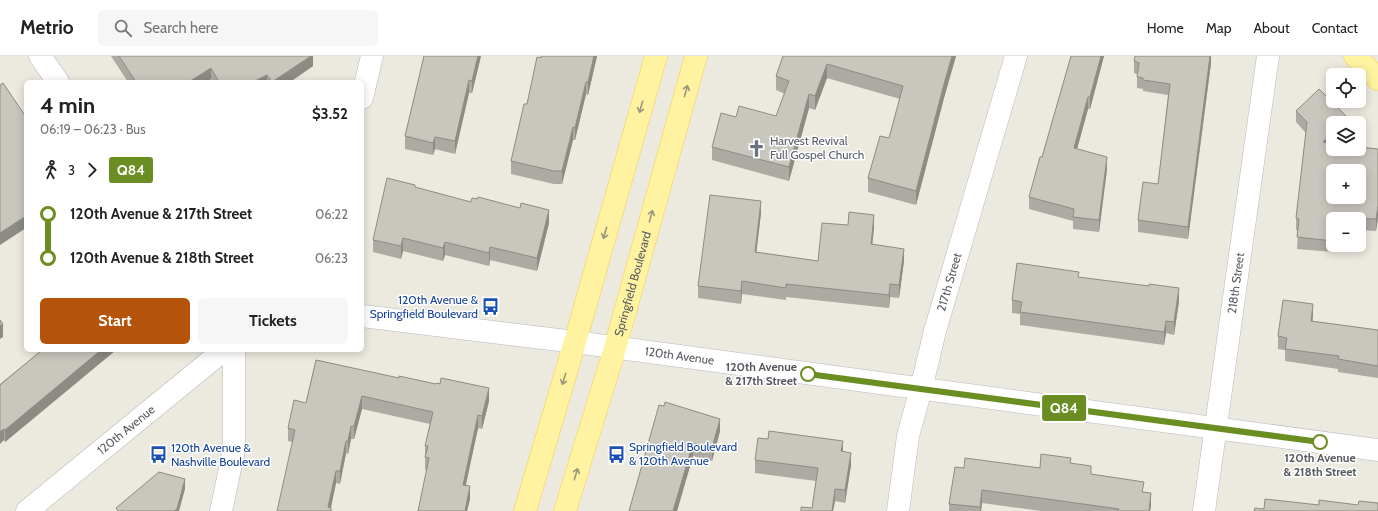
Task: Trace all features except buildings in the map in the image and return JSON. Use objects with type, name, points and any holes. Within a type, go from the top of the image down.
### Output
[{"type":"main road","points":[[525,511],[575,342],[656,56]]},
{"type":"main road","name":"Springfield Boulevard","points":[[565,511],[615,348],[696,56]]},
{"type":"main road","points":[[1355,56],[1378,79]]},
{"type":"street","points":[[40,56],[57,80]]},
{"type":"street","points":[[364,90],[372,56]]},
{"type":"street","name":"217th Street","points":[[898,511],[908,436],[935,331],[1016,56]]},
{"type":"street","name":"218th Street","points":[[1204,511],[1268,56]]},
{"type":"street","name":"120th Avenue","points":[[364,316],[575,342],[1378,450]]},
{"type":"street","name":"120th Avenue","points":[[27,511],[222,352]]},
{"type":"street","points":[[221,511],[234,450],[234,352]]},
{"type":"bus line","name":"Q84","points":[[808,374],[1320,442]]},
{"type":"place","name":"Harvest Revival Full Gospel Church","points":[[757,148]]},
{"type":"place","name":"120th Avenue & Springfield Boulevard","points":[[491,307]]},
{"type":"place","name":"120th Avenue & 217th Street","points":[[808,374]]},
{"type":"place","name":"120th Avenue & 218th Street","points":[[1320,442]]},
{"type":"place","name":"Springfield Boulevard & 120th Avenue","points":[[616,454]]},
{"type":"place","name":"120th Avenue & Nashville Boulevard","points":[[158,455]]}]
